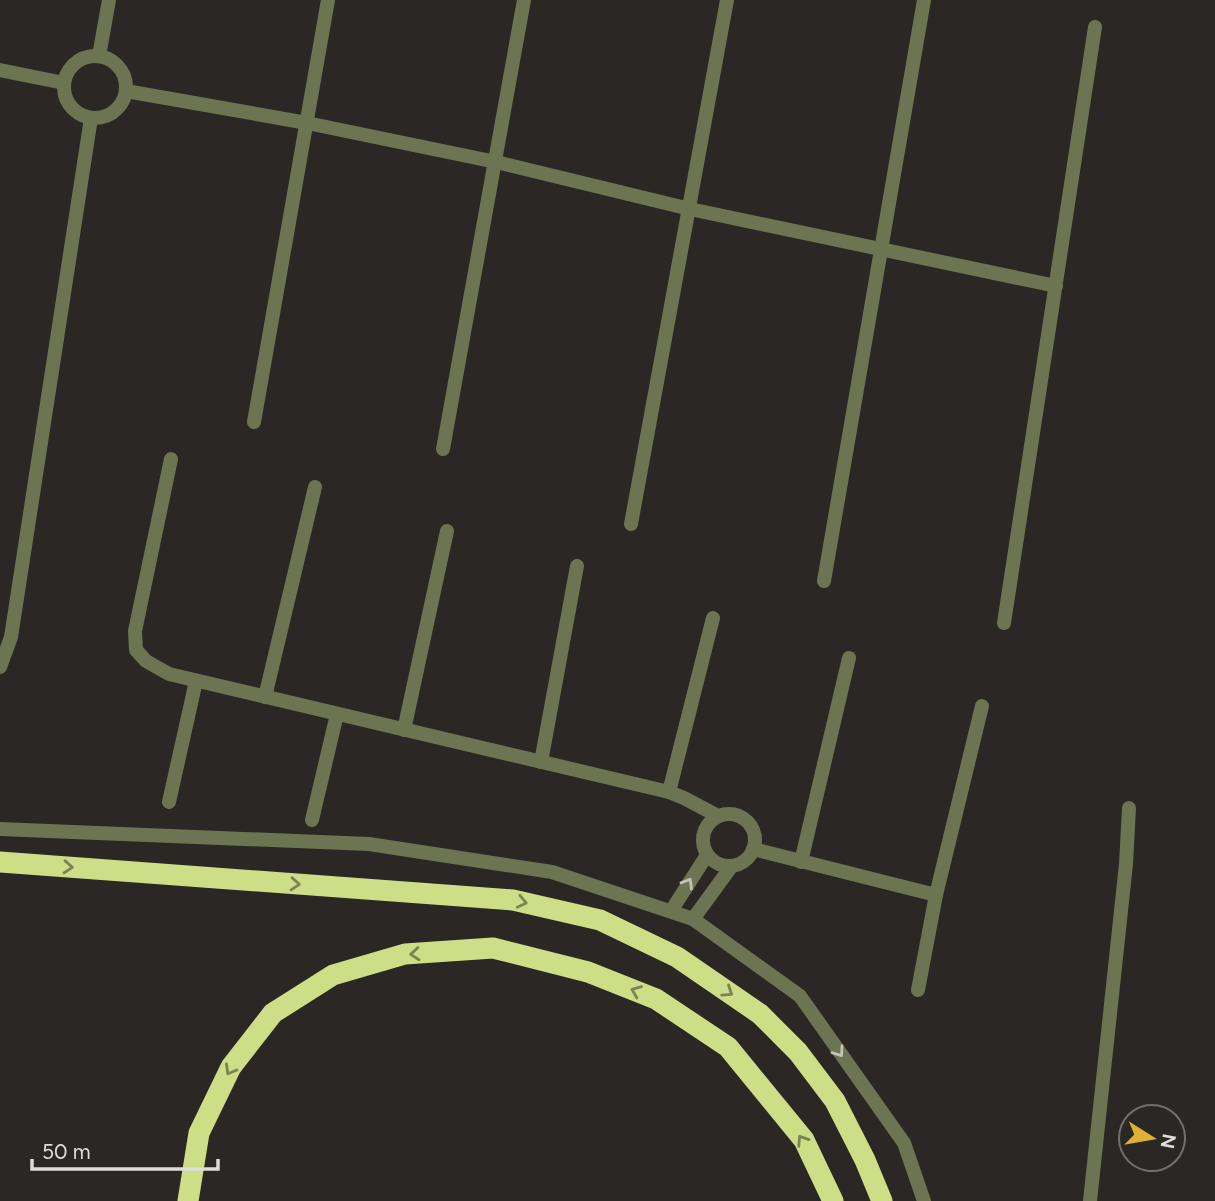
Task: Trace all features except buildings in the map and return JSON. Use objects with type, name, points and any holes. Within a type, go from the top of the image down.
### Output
[{"type":"highway","points":[[0,862],[513,900],[600,920],[677,957],[760,1014],[798,1052],[835,1101],[883,1201]]},
{"type":"highway","points":[[188,1201],[200,1133],[231,1066],[273,1013],[333,975],[405,954],[493,948],[588,972],[656,999],[728,1047],[804,1140],[833,1201]]},
{"type":"street","points":[[99,56],[109,0]]},
{"type":"street","points":[[254,422],[328,0]]},
{"type":"street","points":[[443,449],[524,0]]},
{"type":"street","points":[[631,524],[727,0]]},
{"type":"street","points":[[824,581],[883,251],[924,0]]},
{"type":"street","points":[[1004,623],[1095,27]]},
{"type":"street","points":[[99,56],[110,60],[119,68],[125,79],[126,91],[114,112],[91,118],[79,114],[70,106],[64,83],[68,71],[76,62],[99,56]]},
{"type":"street","points":[[0,70],[64,83]]},
{"type":"street","points":[[126,91],[307,123],[496,162],[690,209],[1056,286]]},
{"type":"street","points":[[0,667],[11,637],[91,118]]},
{"type":"street","points":[[171,459],[135,632],[136,650],[146,662],[169,674],[196,681],[669,792],[684,797],[718,816]]},
{"type":"street","points":[[265,697],[315,487]]},
{"type":"street","points":[[404,730],[447,531]]},
{"type":"street","points":[[541,762],[577,566]]},
{"type":"street","points":[[669,792],[713,618]]},
{"type":"street","points":[[801,862],[849,658]]},
{"type":"street","points":[[169,802],[196,681]]},
{"type":"street","points":[[918,990],[936,895],[982,706]]},
{"type":"street","points":[[312,820],[337,714]]},
{"type":"street","points":[[1090,1201],[1126,864],[1129,808]]},
{"type":"street","points":[[693,919],[731,867],[747,859],[753,849],[755,834],[745,818],[727,813],[718,816],[705,828],[702,837],[707,855],[713,862],[731,867]]},
{"type":"street","points":[[0,829],[369,844],[552,872],[693,919],[800,996],[904,1143],[925,1201]]},
{"type":"street","points":[[753,849],[936,895]]},
{"type":"street","points":[[671,911],[707,855]]}]
